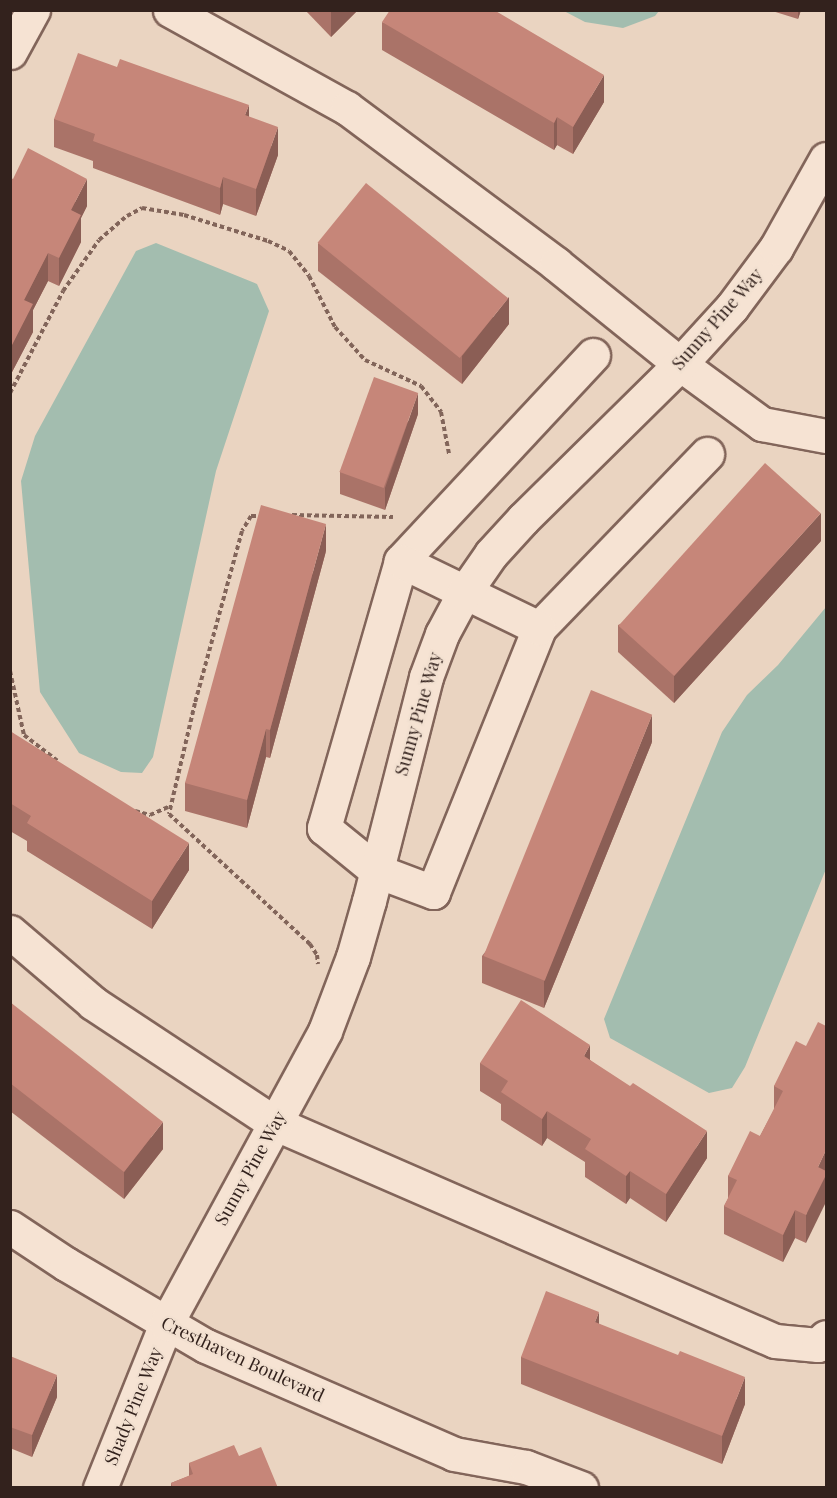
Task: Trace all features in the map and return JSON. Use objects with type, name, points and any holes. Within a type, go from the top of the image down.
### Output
[{"type":"street","points":[[10,52],[33,10]]},
{"type":"street","points":[[170,10],[347,108],[556,264],[680,364],[762,424],[826,436]]},
{"type":"street","name":"Sunny Pine Way","points":[[166,1324],[325,1030],[353,957],[426,677],[442,634],[464,593],[491,554],[515,528],[680,364],[732,307],[776,248],[826,159]]},
{"type":"street","points":[[592,355],[401,561],[324,828],[377,871],[433,892],[539,628],[707,454]]},
{"type":"street","points":[[401,561],[539,628]]},
{"type":"street","points":[[10,932],[93,1003],[274,1123],[776,1341],[818,1345],[826,1337]]},
{"type":"street","name":"Cresthaven Boulevard","points":[[10,1227],[66,1264],[206,1346],[454,1454],[526,1467],[581,1488]]},
{"type":"street","name":"Shady Pine Way","points":[[100,1488],[166,1324]]},
{"type":"street","name":"Cresthaven Boulevard","points":[[454,1454],[496,1488]]},
{"type":"path","points":[[10,393],[63,291],[99,240],[127,216],[142,208],[184,215],[268,241],[289,251],[309,276],[335,327],[365,360],[420,386],[441,412],[449,454]]},
{"type":"path","points":[[286,515],[334,513],[393,517]]},
{"type":"path","points":[[274,515],[251,516],[242,531],[195,703],[169,814],[310,944],[317,955],[319,967]]},
{"type":"path","points":[[10,671],[24,735],[60,763]]},
{"type":"path","points":[[132,810],[150,815],[171,806]]},
{"type":"shaded area","points":[[564,11],[659,11],[655,16],[623,28],[585,22]]},
{"type":"shaded area","points":[[156,243],[257,284],[269,311],[216,471],[153,757],[142,773],[121,772],[79,753],[40,692],[21,481],[35,436],[136,251]]},
{"type":"shaded area","points":[[826,607],[826,869],[745,1067],[732,1088],[709,1093],[610,1038],[604,1019],[722,732],[747,695],[778,665]]},
{"type":"building","points":[[390,10],[494,10],[604,75],[573,127],[557,117],[554,123],[382,22]]},
{"type":"building","points":[[78,53],[117,67],[120,59],[249,105],[245,115],[278,127],[256,189],[223,177],[220,188],[93,141],[95,134],[54,119]]},
{"type":"building","points":[[28,148],[87,179],[71,210],[81,215],[59,258],[48,253],[24,300],[33,304],[11,347],[10,178],[13,179]]},
{"type":"building","points":[[366,183],[508,298],[460,358],[318,243]]},
{"type":"building","points":[[374,377],[418,393],[384,488],[339,472]]},
{"type":"building","points":[[765,463],[821,513],[674,676],[618,626]]},
{"type":"building","points":[[261,505],[326,524],[270,730],[266,729],[247,800],[185,783]]},
{"type":"building","points":[[591,690],[652,715],[545,981],[483,956]]},
{"type":"building","points":[[10,731],[189,843],[152,901],[27,823],[31,816],[10,803]]},
{"type":"building","points":[[521,1000],[590,1045],[584,1056],[630,1086],[633,1083],[707,1131],[666,1194],[630,1171],[626,1176],[585,1149],[591,1139],[547,1111],[542,1119],[501,1092],[508,1081],[480,1063]]},
{"type":"building","points":[[10,1002],[163,1122],[124,1172],[10,1083]]},
{"type":"building","points":[[818,1022],[826,1026],[826,1150],[818,1167],[826,1171],[826,1175],[806,1215],[795,1210],[783,1235],[724,1206],[737,1180],[728,1176],[750,1131],[760,1136],[783,1091],[774,1086],[796,1041],[806,1046]]},
{"type":"building","points":[[546,1291],[599,1312],[595,1322],[678,1355],[680,1351],[745,1377],[722,1436],[521,1357]]},
{"type":"building","points":[[10,1356],[57,1375],[32,1435],[10,1427]]},
{"type":"building","points":[[234,1445],[239,1456],[261,1447],[278,1488],[173,1488],[171,1483],[193,1474],[189,1463]]}]
